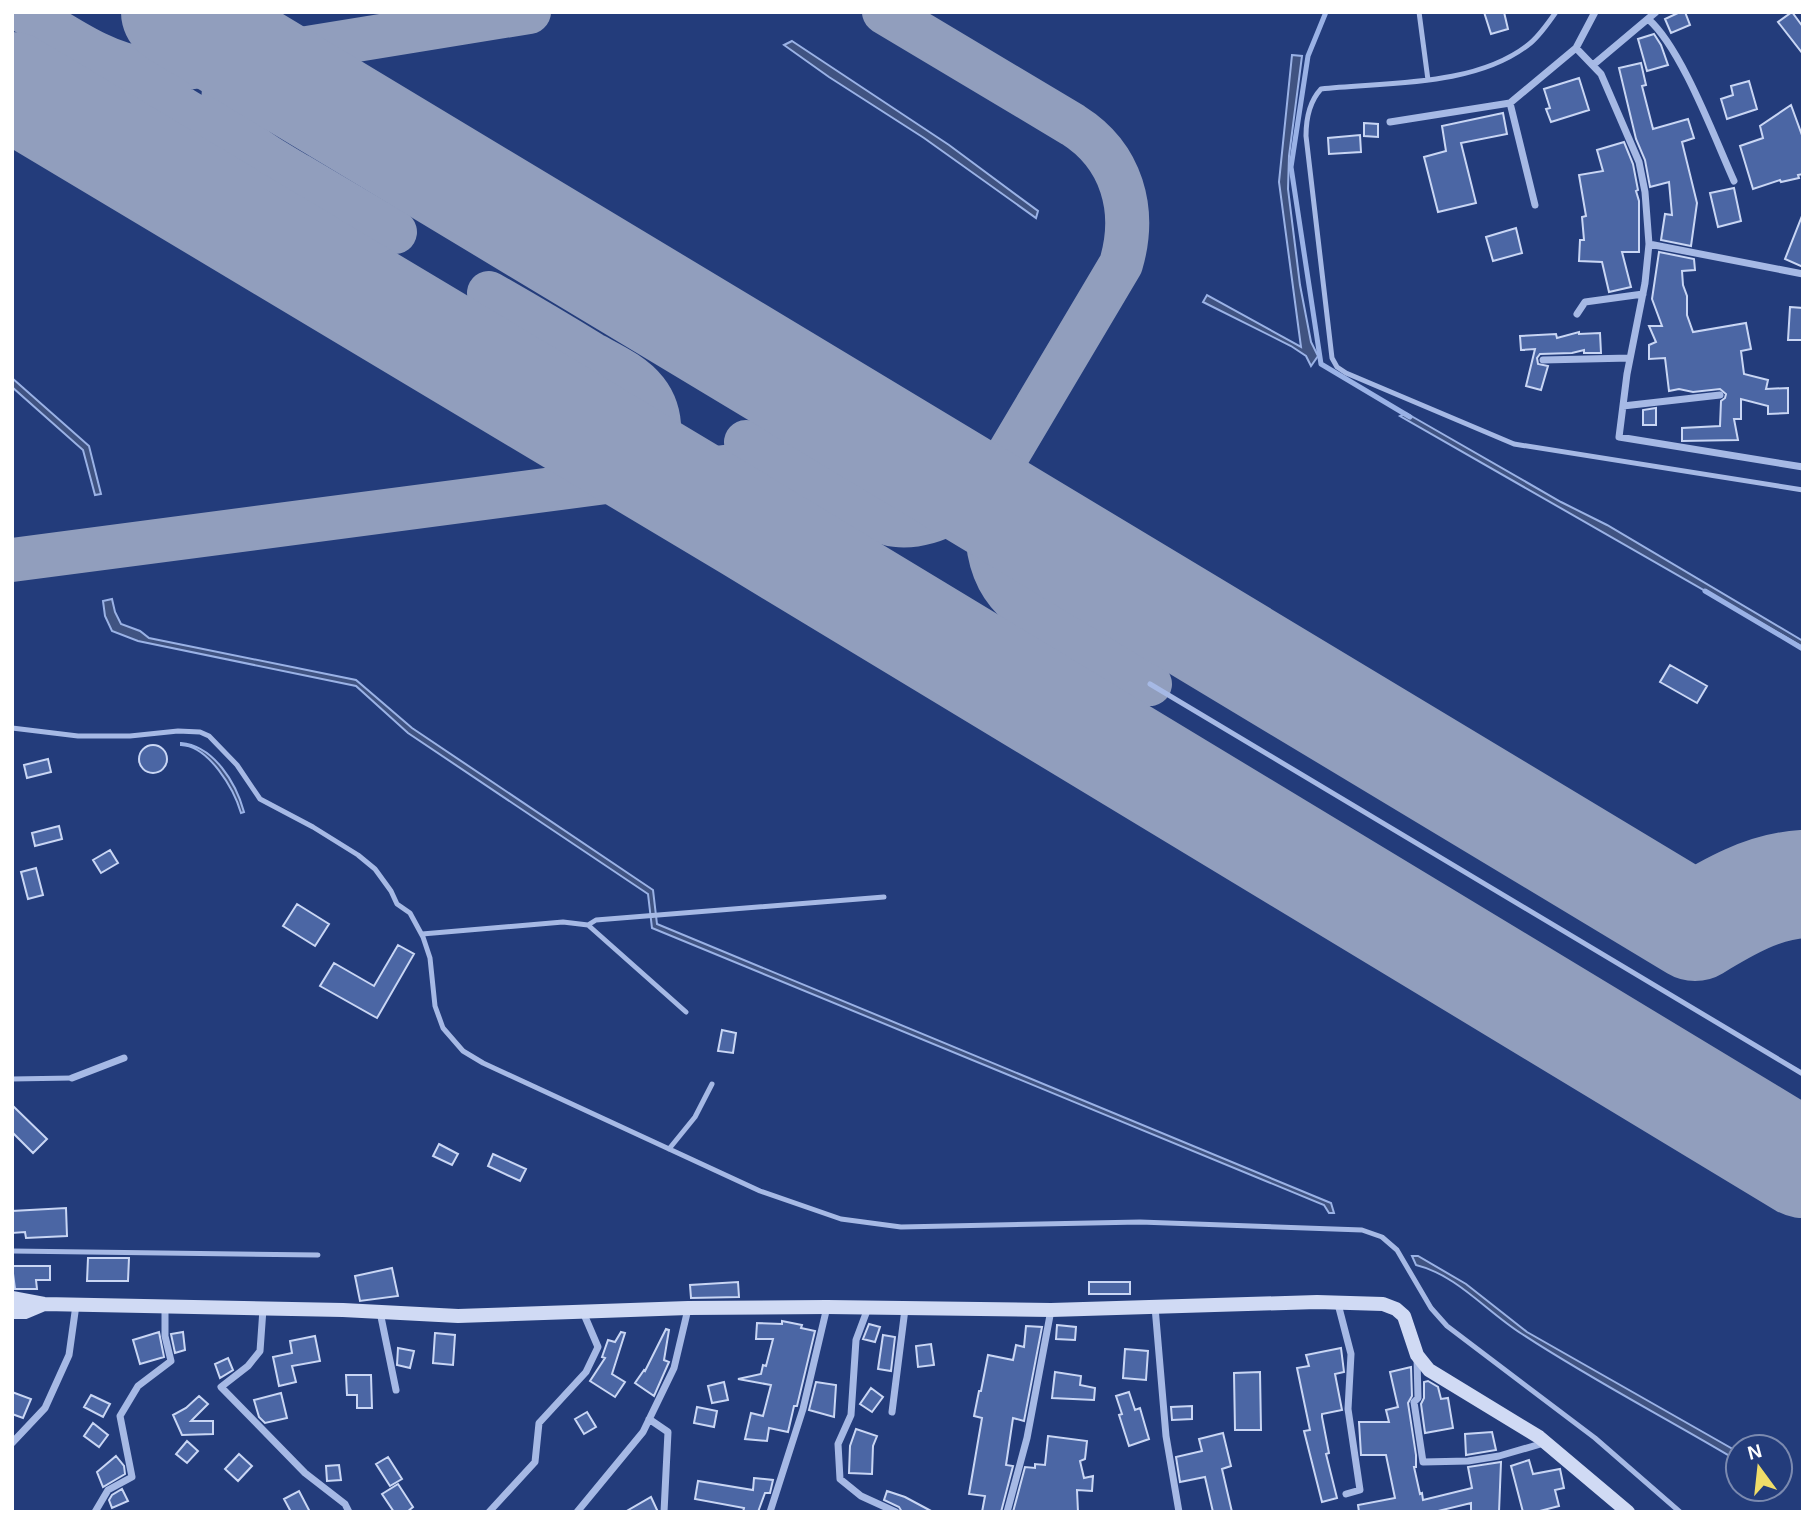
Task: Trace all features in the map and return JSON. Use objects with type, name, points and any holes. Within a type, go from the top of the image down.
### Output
[{"type":"street","points":[[1390,122],[1510,103],[1576,48],[1595,12]]},
{"type":"street","points":[[1592,65],[1656,12]]},
{"type":"street","points":[[1648,19],[1660,29],[1691,86],[1734,181]]},
{"type":"street","points":[[1576,48],[1601,74],[1639,162],[1645,192],[1648,244],[1643,294],[1630,358],[1619,437],[1803,467]]},
{"type":"street","points":[[1510,103],[1535,205]]},
{"type":"street","points":[[1648,244],[1803,274]]},
{"type":"street","points":[[1577,314],[1585,302],[1643,294]]},
{"type":"street","points":[[1543,360],[1630,358]]},
{"type":"street","points":[[1623,406],[1720,395]]},
{"type":"street","points":[[72,1078],[124,1058]]},
{"type":"street","points":[[12,1298],[44,1304],[166,1305],[458,1315],[688,1308],[1051,1310],[1155,1306],[1384,1304],[1404,1316],[1417,1355],[1418,1398],[1414,1402],[1423,1462],[1468,1461],[1499,1456],[1545,1443]]},
{"type":"street","points":[[12,1443],[45,1408],[69,1355],[76,1303]]},
{"type":"street","points":[[1338,1303],[1350,1354],[1348,1409],[1360,1490],[1346,1494]]},
{"type":"street","points":[[12,1312],[25,1312],[44,1304]]},
{"type":"street","points":[[97,1511],[108,1490],[132,1477],[120,1416],[138,1386],[170,1361],[165,1336],[166,1305]]},
{"type":"street","points":[[1155,1306],[1166,1436],[1179,1512]]},
{"type":"street","points":[[770,1512],[803,1409],[827,1307]]},
{"type":"street","points":[[869,1307],[856,1340],[851,1415],[838,1444],[840,1479],[861,1496],[896,1512]]},
{"type":"street","points":[[264,1308],[260,1351],[248,1366],[221,1387],[306,1473],[345,1504],[349,1512]]},
{"type":"street","points":[[577,1512],[643,1432],[674,1368],[688,1308]]},
{"type":"street","points":[[891,1412],[905,1308]]},
{"type":"street","points":[[1007,1512],[1027,1438],[1051,1310]]},
{"type":"street","points":[[489,1512],[535,1462],[539,1423],[586,1372],[598,1347],[582,1311]]},
{"type":"street","points":[[380,1312],[396,1390]]},
{"type":"street","points":[[1417,1355],[1429,1370],[1545,1443],[1628,1512]]},
{"type":"street","points":[[649,1419],[668,1432],[664,1512]]},
{"type":"lane","points":[[1419,12],[1428,80]]},
{"type":"lane","points":[[1556,12],[1530,44],[1510,56],[1469,72],[1428,80],[1321,89],[1310,106],[1306,130],[1332,358],[1337,367],[1346,373],[1514,443],[1803,490]]},
{"type":"lane","points":[[1150,684],[1803,1074]]},
{"type":"lane","points":[[12,728],[78,736],[130,736],[177,731],[205,733],[237,765],[260,799],[313,827],[375,869],[397,904],[410,914],[422,934],[429,958],[438,1017],[445,1032],[463,1051],[477,1060],[782,1201],[841,1219],[868,1224],[926,1227],[1178,1222],[1268,1228],[1349,1228],[1372,1233],[1389,1242],[1399,1252],[1431,1308],[1447,1325],[1595,1438],[1681,1512]]},
{"type":"lane","points":[[588,925],[596,920],[884,897]]},
{"type":"lane","points":[[422,934],[563,922],[588,925],[687,1012]]},
{"type":"lane","points":[[12,1079],[72,1078]]},
{"type":"lane","points":[[669,1149],[695,1117],[712,1084]]},
{"type":"lane","points":[[12,1251],[318,1255]]},
{"type":"water","points":[[792,41],[949,145],[1038,211],[1036,218],[924,138],[784,45]]},
{"type":"water","points":[[1292,55],[1302,56],[1289,156],[1288,189],[1300,285],[1311,342],[1318,356],[1311,366],[1306,356],[1291,346],[1203,302],[1207,295],[1301,347],[1279,182]]},
{"type":"water","points":[[12,378],[89,446],[101,494],[95,495],[83,450],[12,387]]},
{"type":"water","points":[[1406,413],[1561,502],[1607,525],[1803,641],[1803,647],[1400,416]]},
{"type":"water","points":[[112,599],[121,624],[140,631],[149,638],[356,680],[412,728],[653,890],[657,924],[1331,1203],[1334,1213],[1329,1213],[1324,1205],[652,928],[648,894],[408,733],[356,686],[138,641],[112,631],[105,616],[103,601]]},
{"type":"water","points":[[181,743],[204,751],[222,768],[235,789],[244,812],[241,813],[233,792],[219,770],[201,753]]},
{"type":"water","points":[[1412,1256],[1418,1256],[1466,1284],[1527,1332],[1724,1444],[1724,1453],[1548,1351],[1445,1277],[1416,1265]]},
{"type":"building","points":[[1484,12],[1504,12],[1508,29],[1491,34]]},
{"type":"building","points":[[1685,12],[1690,25],[1671,33],[1665,19]]},
{"type":"building","points":[[1792,12],[1803,27],[1803,54],[1778,22]]},
{"type":"building","points":[[1654,34],[1668,65],[1647,71],[1638,39]]},
{"type":"building","points":[[1641,63],[1646,85],[1642,86],[1653,129],[1688,119],[1694,138],[1682,142],[1697,203],[1691,246],[1661,240],[1665,214],[1672,215],[1669,182],[1650,187],[1619,68]]},
{"type":"building","points":[[1579,78],[1589,110],[1551,122],[1546,109],[1550,108],[1544,89]]},
{"type":"building","points":[[1749,81],[1757,109],[1727,119],[1721,99],[1733,95],[1731,86]]},
{"type":"building","points":[[1791,105],[1803,138],[1803,174],[1798,175],[1799,178],[1780,180],[1753,189],[1740,146],[1763,138],[1760,126]]},
{"type":"building","points":[[1503,113],[1507,134],[1461,143],[1476,203],[1438,212],[1424,157],[1446,151],[1442,126]]},
{"type":"building","points":[[1364,123],[1378,124],[1378,137],[1364,136]]},
{"type":"building","points":[[1360,135],[1361,152],[1329,154],[1328,138]]},
{"type":"building","points":[[1624,142],[1633,164],[1638,190],[1639,252],[1622,252],[1631,287],[1609,292],[1602,262],[1579,261],[1580,240],[1584,240],[1582,217],[1586,216],[1579,175],[1603,171],[1597,150]]},
{"type":"building","points":[[1734,188],[1741,221],[1718,227],[1710,193]]},
{"type":"building","points":[[1803,216],[1803,267],[1785,259]]},
{"type":"building","points":[[1516,228],[1522,253],[1493,261],[1486,237]]},
{"type":"building","points":[[1659,252],[1694,259],[1695,270],[1682,271],[1687,296],[1687,315],[1693,332],[1746,323],[1751,349],[1741,351],[1744,374],[1768,380],[1766,389],[1788,388],[1788,413],[1768,414],[1768,406],[1741,399],[1741,419],[1734,419],[1738,440],[1682,441],[1682,428],[1720,426],[1721,401],[1726,394],[1720,389],[1669,391],[1665,358],[1649,359],[1649,345],[1656,342],[1649,326],[1662,326],[1652,299]]},
{"type":"building","points":[[1790,307],[1803,308],[1802,340],[1788,340]]},
{"type":"building","points":[[1579,332],[1600,333],[1601,353],[1584,353],[1584,350],[1540,354],[1537,358],[1538,364],[1548,366],[1541,390],[1526,386],[1535,349],[1521,350],[1520,336],[1556,334],[1557,338]]},
{"type":"building","points":[[1656,408],[1656,425],[1643,425],[1643,410]]},
{"type":"building","points":[[1670,665],[1707,686],[1697,703],[1660,682]]},
{"type":"building","points":[[153,745],[163,749],[167,759],[163,769],[153,773],[143,769],[139,759],[143,749]]},
{"type":"building","points":[[48,759],[51,772],[27,778],[24,765]]},
{"type":"building","points":[[59,826],[62,839],[35,846],[32,833]]},
{"type":"building","points":[[110,850],[118,863],[101,873],[93,860]]},
{"type":"building","points":[[36,868],[43,895],[28,899],[21,872]]},
{"type":"building","points":[[297,904],[329,924],[315,946],[283,926]]},
{"type":"building","points":[[398,945],[414,954],[377,1018],[320,986],[334,963],[374,986]]},
{"type":"building","points":[[722,1030],[736,1033],[733,1053],[718,1051]]},
{"type":"building","points":[[12,1105],[47,1139],[33,1153],[12,1132]]},
{"type":"building","points":[[439,1144],[458,1154],[452,1165],[433,1156]]},
{"type":"building","points":[[493,1154],[526,1169],[520,1181],[488,1166]]},
{"type":"building","points":[[66,1208],[67,1236],[26,1238],[25,1232],[12,1233],[12,1211]]},
{"type":"building","points":[[88,1258],[129,1258],[128,1281],[87,1281]]},
{"type":"building","points":[[12,1266],[50,1266],[50,1280],[36,1280],[37,1289],[15,1289]]},
{"type":"building","points":[[392,1268],[398,1296],[360,1301],[355,1276]]},
{"type":"building","points":[[738,1282],[739,1297],[691,1298],[690,1285]]},
{"type":"building","points":[[1089,1282],[1130,1282],[1130,1294],[1089,1294]]},
{"type":"building","points":[[782,1321],[815,1331],[797,1406],[794,1406],[788,1432],[769,1428],[767,1441],[745,1439],[751,1413],[763,1416],[771,1385],[738,1379],[761,1374],[763,1365],[766,1366],[773,1339],[756,1339],[757,1323],[782,1324]]},
{"type":"building","points":[[869,1324],[880,1327],[875,1342],[863,1339]]},
{"type":"building","points":[[1057,1325],[1076,1327],[1075,1340],[1056,1339]]},
{"type":"building","points":[[1026,1326],[1042,1327],[1024,1421],[1013,1418],[1006,1465],[1013,1466],[1001,1512],[982,1512],[985,1496],[969,1494],[982,1418],[974,1416],[979,1391],[988,1355],[1013,1360],[1016,1345],[1024,1347]]},
{"type":"building","points":[[666,1329],[669,1330],[664,1360],[669,1362],[654,1396],[635,1383],[645,1371]]},
{"type":"building","points":[[159,1332],[164,1357],[140,1364],[133,1340]]},
{"type":"building","points":[[183,1332],[185,1350],[175,1353],[171,1334]]},
{"type":"building","points":[[621,1332],[625,1333],[612,1374],[625,1382],[615,1397],[590,1381],[605,1358],[602,1357],[608,1340],[615,1342]]},
{"type":"building","points":[[435,1333],[455,1335],[453,1365],[433,1363]]},
{"type":"building","points":[[883,1335],[895,1337],[891,1371],[878,1369]]},
{"type":"building","points":[[315,1336],[320,1361],[292,1366],[296,1382],[279,1386],[273,1357],[292,1353],[290,1341]]},
{"type":"building","points":[[931,1344],[934,1365],[918,1367],[916,1346]]},
{"type":"building","points":[[398,1348],[414,1351],[410,1368],[397,1365]]},
{"type":"building","points":[[1341,1348],[1344,1372],[1335,1374],[1342,1410],[1322,1414],[1329,1453],[1326,1454],[1337,1498],[1322,1502],[1304,1431],[1310,1430],[1297,1368],[1309,1366],[1306,1355]]},
{"type":"building","points":[[1125,1349],[1148,1351],[1146,1380],[1123,1378]]},
{"type":"building","points":[[228,1358],[233,1370],[220,1378],[215,1364]]},
{"type":"building","points":[[1411,1367],[1412,1396],[1408,1403],[1416,1455],[1414,1467],[1423,1500],[1472,1488],[1468,1467],[1501,1462],[1499,1512],[1471,1512],[1471,1503],[1434,1512],[1359,1512],[1358,1505],[1395,1498],[1386,1455],[1361,1455],[1359,1422],[1389,1422],[1386,1410],[1398,1407],[1390,1372]]},
{"type":"building","points":[[1055,1372],[1081,1376],[1080,1385],[1095,1388],[1094,1400],[1052,1398]]},
{"type":"building","points":[[1260,1372],[1261,1430],[1235,1430],[1234,1373]]},
{"type":"building","points":[[346,1375],[371,1375],[372,1408],[357,1408],[357,1395],[347,1395]]},
{"type":"building","points":[[1428,1381],[1438,1387],[1441,1399],[1448,1398],[1453,1428],[1425,1433],[1421,1404],[1424,1398],[1424,1382]]},
{"type":"building","points":[[724,1382],[728,1400],[712,1403],[708,1386]]},
{"type":"building","points":[[816,1382],[836,1385],[834,1417],[809,1410]]},
{"type":"building","points":[[871,1388],[883,1397],[872,1412],[860,1404]]},
{"type":"building","points":[[12,1392],[31,1399],[23,1418],[12,1414]]},
{"type":"building","points":[[1129,1392],[1135,1410],[1140,1408],[1149,1439],[1129,1446],[1116,1396]]},
{"type":"building","points":[[281,1393],[287,1418],[265,1423],[259,1417],[254,1400]]},
{"type":"building","points":[[91,1395],[110,1404],[103,1417],[84,1407]]},
{"type":"building","points":[[199,1396],[208,1404],[191,1421],[213,1421],[213,1434],[182,1435],[173,1415]]},
{"type":"building","points":[[1192,1406],[1192,1419],[1172,1420],[1171,1407]]},
{"type":"building","points":[[697,1407],[717,1411],[714,1427],[694,1423]]},
{"type":"building","points":[[587,1412],[596,1427],[584,1434],[575,1419]]},
{"type":"building","points":[[93,1423],[108,1435],[99,1447],[84,1436]]},
{"type":"building","points":[[856,1429],[877,1436],[873,1446],[872,1474],[849,1473],[850,1446]]},
{"type":"building","points":[[1492,1432],[1496,1450],[1466,1455],[1465,1434]]},
{"type":"building","points":[[1223,1433],[1231,1466],[1222,1469],[1232,1512],[1213,1512],[1205,1477],[1180,1482],[1176,1457],[1202,1451],[1199,1439]]},
{"type":"building","points":[[1048,1436],[1087,1441],[1085,1459],[1080,1461],[1084,1478],[1093,1476],[1092,1491],[1077,1490],[1078,1512],[1013,1512],[1025,1467],[1045,1465]]},
{"type":"building","points":[[187,1441],[198,1451],[187,1463],[176,1454]]},
{"type":"building","points":[[239,1454],[252,1466],[238,1481],[225,1469]]},
{"type":"building","points":[[116,1456],[124,1466],[125,1474],[103,1487],[97,1472]]},
{"type":"building","points":[[388,1457],[402,1479],[390,1486],[376,1464]]},
{"type":"building","points":[[1529,1460],[1533,1474],[1560,1469],[1564,1488],[1555,1490],[1559,1506],[1536,1512],[1523,1512],[1511,1466]]},
{"type":"building","points":[[339,1465],[341,1480],[327,1481],[326,1466]]},
{"type":"building","points":[[754,1478],[773,1480],[770,1493],[765,1493],[758,1512],[743,1512],[744,1508],[695,1499],[698,1481],[753,1490]]},
{"type":"building","points":[[398,1484],[413,1507],[407,1512],[394,1512],[382,1494]]},
{"type":"building","points":[[122,1489],[128,1501],[112,1508],[109,1500]]},
{"type":"building","points":[[299,1491],[310,1512],[291,1512],[284,1499]]},
{"type":"building","points":[[887,1491],[933,1512],[902,1512],[899,1507],[884,1500]]},
{"type":"building","points":[[651,1497],[658,1512],[625,1512]]},
{"type":"waterway","points":[[1326,12],[1308,56],[1291,167],[1321,364],[1410,417]]},
{"type":"waterway","points":[[1705,591],[1803,649]]},
{"type":"taxiway","points":[[25,12],[98,55],[130,66],[174,69],[258,56]]},
{"type":"taxiway","points":[[395,232],[275,162],[247,141],[226,110],[224,88],[231,71],[238,64],[258,56],[529,12]]},
{"type":"taxiway","points":[[746,442],[879,521],[910,525],[939,518],[978,494],[997,473],[1121,264],[1126,244],[1126,204],[1114,168],[1090,138],[1073,125],[884,12]]},
{"type":"taxiway","points":[[12,94],[80,82],[131,83],[148,88],[247,148]]},
{"type":"taxiway","points":[[12,560],[644,477],[655,457],[659,434],[656,411],[646,391],[635,379],[621,370],[489,293]]},
{"type":"taxiway","points":[[644,477],[756,463],[784,470]]},
{"type":"taxiway","points":[[1001,468],[990,503],[988,541],[998,577],[1008,592],[1031,613],[1150,684]]},
{"type":"runway","points":[[175,12],[1695,927],[1760,893],[1803,884]]},
{"type":"runway","points":[[12,86],[749,527],[1803,1164]]}]
